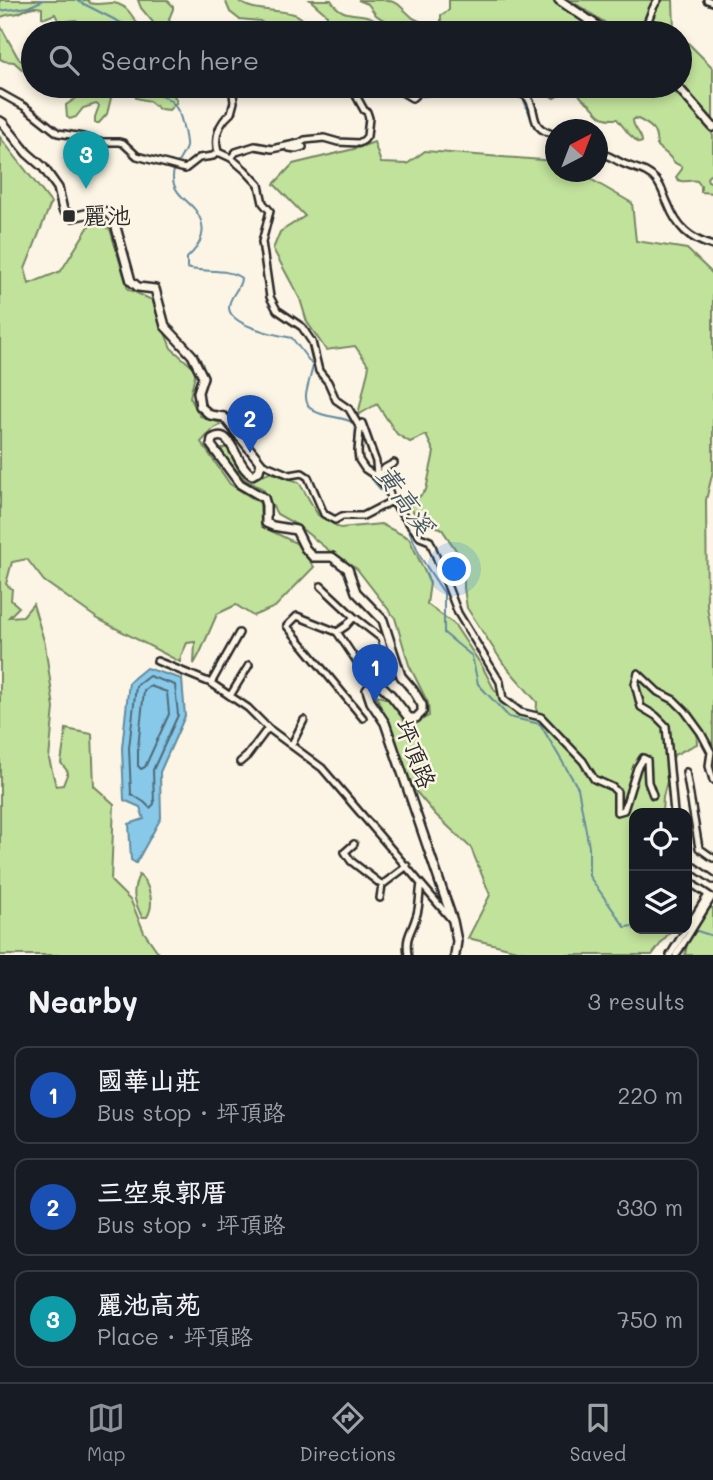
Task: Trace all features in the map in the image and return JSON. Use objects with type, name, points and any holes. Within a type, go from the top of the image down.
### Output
[{"type":"street","points":[[559,0],[590,21]]},
{"type":"street","points":[[649,21],[658,0]]},
{"type":"street","points":[[707,0],[713,2]]},
{"type":"street","points":[[0,93],[25,107],[58,133],[98,142],[123,143],[137,156],[159,163],[169,163],[185,169],[199,158],[213,156],[218,152]]},
{"type":"street","points":[[218,152],[216,138],[225,118],[231,113],[234,98]]},
{"type":"street","points":[[231,158],[236,152],[255,146],[272,149],[324,138],[359,143],[367,136],[369,118],[357,98]]},
{"type":"street","points":[[527,98],[535,122],[545,131]]},
{"type":"street","points":[[688,98],[713,127]]},
{"type":"street","points":[[0,121],[4,122],[27,153],[43,167],[58,188],[63,210],[73,217],[98,211],[107,212],[114,220],[131,281],[138,287],[155,289],[165,326],[192,355],[203,377],[198,392],[200,407],[210,415],[224,417],[261,463],[290,475],[302,473],[309,477],[324,514],[335,520],[342,516],[363,516],[392,501]]},
{"type":"street","points":[[282,147],[303,147]]},
{"type":"street","points":[[218,152],[231,158],[259,185],[262,203],[270,211],[262,242],[270,297],[277,310],[302,327],[312,342],[319,371],[336,400],[349,410],[360,428],[359,460],[365,469],[388,489],[392,501],[420,537],[430,541],[457,613],[500,682],[503,699],[520,712],[541,717],[583,761],[594,779],[612,787],[617,792],[617,812],[624,810],[637,768],[643,758],[647,760],[648,782],[653,795]]},
{"type":"street","points":[[608,156],[654,178],[679,226],[693,239],[713,246]]},
{"type":"street","points":[[362,423],[376,462],[377,477]]},
{"type":"street","name":"坪頂路","points":[[261,463],[259,471],[252,475],[241,465],[229,440],[223,435],[212,439],[211,445],[240,484],[264,498],[266,523],[296,530],[313,557],[332,557],[348,569],[356,592],[383,621],[401,676],[422,705],[422,712],[416,718],[409,718],[380,684],[372,684],[367,690],[371,702],[385,723],[444,906],[453,921],[457,941],[455,955]]},
{"type":"street","points":[[377,477],[394,463]]},
{"type":"street","points":[[321,586],[381,638],[392,674]]},
{"type":"street","points":[[363,718],[287,626],[297,616],[337,632],[372,684]]},
{"type":"street","points":[[337,632],[354,617]]},
{"type":"street","points":[[211,683],[239,633]]},
{"type":"street","points":[[157,661],[211,683],[248,708],[268,728],[323,768],[421,884],[444,906]]},
{"type":"street","points":[[230,696],[249,665]]},
{"type":"street","points":[[674,808],[666,726],[641,707],[635,684],[638,673],[658,692],[685,711],[701,733],[711,752],[709,766],[713,780]]},
{"type":"street","points":[[292,744],[304,720]]},
{"type":"street","points":[[240,762],[268,728]]},
{"type":"street","points":[[686,772],[699,848],[713,858]]},
{"type":"street","points":[[354,844],[345,852],[351,861],[382,885]]},
{"type":"street","points":[[692,865],[713,880]]},
{"type":"street","points":[[380,898],[382,885],[407,866]]},
{"type":"street","points":[[692,882],[711,897]]},
{"type":"street","points":[[408,955],[408,933],[416,917],[421,884]]},
{"type":"street","points":[[692,921],[711,897]]},
{"type":"street","points":[[676,955],[711,897]]},
{"type":"street","points":[[670,955],[682,934]]},
{"type":"green space","points":[[0,0],[88,0],[94,4],[115,3],[123,6],[136,21],[58,21],[55,14],[42,17],[42,8],[38,7],[0,18]]},
{"type":"green space","points":[[138,0],[167,0],[173,6],[170,21],[152,21]]},
{"type":"green space","points":[[225,0],[238,0],[249,7],[288,12],[305,21],[239,19],[230,12]]},
{"type":"green space","points":[[310,0],[331,0],[342,11],[378,21],[329,21],[327,15]]},
{"type":"green space","points":[[358,0],[388,0],[398,4],[419,21],[387,21],[376,15],[368,4]]},
{"type":"green space","points":[[449,0],[554,0],[585,21],[441,21],[441,15],[449,10]]},
{"type":"green space","points":[[570,0],[673,0],[674,21],[602,21]]},
{"type":"green space","points":[[0,25],[21,61],[21,68],[14,62],[0,59]]},
{"type":"green space","points":[[692,47],[713,68],[713,120],[692,96]]},
{"type":"green space","points":[[76,98],[111,98],[107,114],[99,123],[95,123],[99,106],[96,104],[83,108],[76,117],[70,119],[67,117],[66,105]]},
{"type":"green space","points":[[136,98],[175,98],[177,102],[169,110],[159,109],[149,101]]},
{"type":"green space","points":[[581,98],[682,98],[711,130],[713,136],[713,171],[707,178],[713,183],[713,193],[701,192],[697,181],[682,181],[676,177],[682,169],[681,166],[657,146],[656,135],[646,123],[636,118],[633,120],[642,139],[639,143],[617,119],[606,118]]},
{"type":"green space","points":[[0,137],[51,203],[25,269],[29,284],[61,271],[91,223],[110,229],[128,289],[152,300],[171,348],[196,370],[190,397],[200,416],[223,424],[214,428],[201,442],[230,484],[260,503],[261,526],[296,543],[314,567],[275,607],[253,616],[236,605],[217,614],[194,664],[195,642],[187,643],[180,662],[98,619],[44,581],[27,559],[12,562],[6,584],[12,589],[11,600],[19,607],[9,617],[23,616],[33,604],[45,644],[54,708],[49,759],[56,786],[63,785],[68,772],[61,763],[66,729],[92,734],[94,786],[114,804],[111,881],[131,901],[144,932],[160,955],[0,955]]},
{"type":"green space","points":[[374,142],[381,163],[407,164],[425,151],[545,160],[545,182],[595,182],[632,203],[636,241],[687,249],[713,274],[713,471],[706,500],[707,606],[713,643],[713,745],[696,723],[697,744],[674,755],[662,808],[629,808],[629,934],[668,934],[652,955],[537,955],[468,938],[490,895],[471,848],[435,814],[413,788],[376,695],[388,699],[410,726],[429,716],[428,703],[409,665],[395,618],[357,569],[297,525],[277,514],[263,489],[244,479],[222,454],[222,448],[227,448],[244,474],[255,479],[269,472],[299,482],[318,515],[340,528],[381,524],[409,538],[430,583],[427,604],[454,624],[495,691],[513,700],[536,719],[537,702],[503,663],[467,608],[464,562],[441,528],[425,524],[409,507],[426,490],[434,452],[426,435],[410,442],[397,434],[377,404],[358,415],[369,366],[355,346],[326,350],[307,322],[300,299],[273,249],[280,232],[305,216],[274,184],[293,164]]},
{"type":"green space","points":[[139,875],[150,894],[151,906],[147,917],[142,917],[134,896]]},
{"type":"green space","points":[[713,908],[713,955],[685,955],[689,934],[692,934],[692,916]]},
{"type":"water","points":[[146,668],[182,679],[185,716],[160,772],[161,818],[136,863],[131,860],[129,824],[144,819],[140,807],[124,800],[122,748],[129,682]]},
{"type":"waterway","name":"黃高溪","points":[[0,11],[28,7],[44,0]]},
{"type":"waterway","name":"黃高溪","points":[[76,0],[117,21]]},
{"type":"waterway","name":"黃高溪","points":[[167,98],[179,114],[186,140],[173,182],[178,192],[196,211],[203,231],[196,248],[187,258],[187,268],[230,273],[241,278],[229,304],[231,314],[255,329],[292,338],[313,366],[306,395],[307,403],[318,413],[356,425],[354,448],[362,468]]},
{"type":"waterway","points":[[523,98],[534,125]]},
{"type":"waterway","points":[[541,131],[545,133]]},
{"type":"waterway","points":[[622,165],[633,170]]},
{"type":"waterway","points":[[652,180],[674,223],[681,231],[699,244],[713,249]]},
{"type":"waterway","name":"黃高溪","points":[[366,472],[387,497]]},
{"type":"waterway","name":"黃高溪","points":[[391,505],[409,530],[421,558],[444,593],[444,633],[472,656],[478,684],[509,717],[540,724],[578,788],[589,847],[589,876],[625,927],[629,927]]},
{"type":"waterway","name":"黃高溪","points":[[694,930],[713,936]]},
{"type":"place","name":"麗池高苑","points":[[86,189]]},
{"type":"place","name":"麗池","points":[[69,216]]},
{"type":"place","name":"三空泉郭厝","points":[[250,453]]},
{"type":"place","name":"國華山莊","points":[[375,702]]}]
